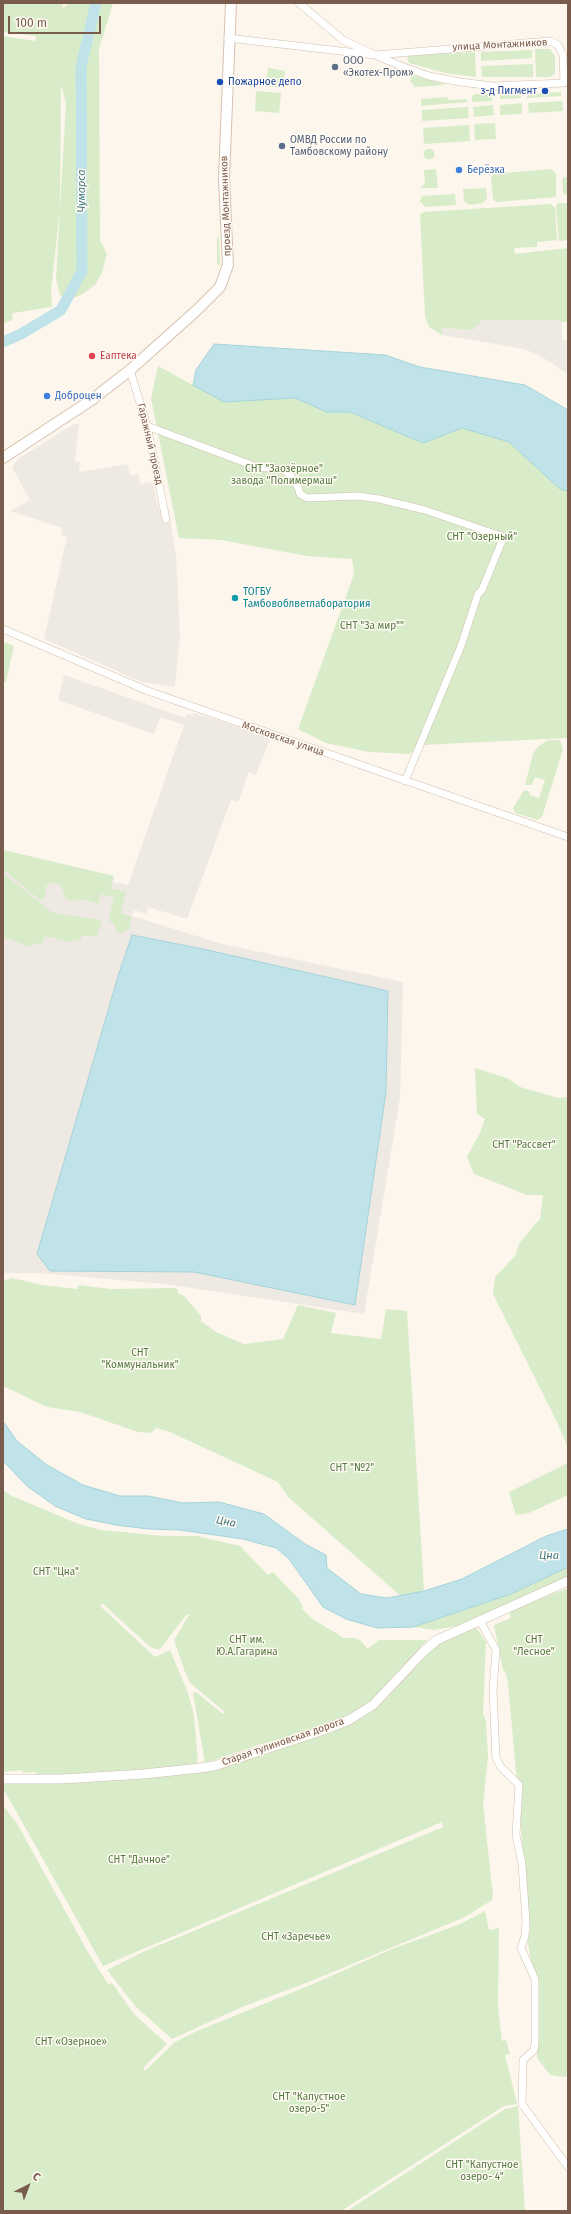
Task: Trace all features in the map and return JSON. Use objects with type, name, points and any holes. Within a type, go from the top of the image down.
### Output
[{"type":"main road","name":"проезд Монтажников","points":[[3,458],[94,399],[130,370],[197,310],[220,287],[228,265],[224,178],[228,38],[231,3]]},
{"type":"street","name":"улица Монтажников","points":[[299,3],[343,40],[375,55],[429,76],[492,86],[564,83],[563,55],[558,45],[550,41],[375,55]]},
{"type":"street","points":[[228,38],[375,55]]},
{"type":"street","name":"Гаражный проезд","points":[[130,370],[147,426],[166,519]]},
{"type":"street","points":[[147,426],[257,467],[282,470],[290,475],[298,487],[300,494],[307,498],[358,496],[379,499],[425,510],[501,536],[502,541],[482,590],[478,594],[461,646],[405,781]]},
{"type":"street","name":"Московская улица","points":[[3,628],[148,691],[568,837]]},
{"type":"street","name":"Старая тулиновская дорога","points":[[3,1778],[62,1779],[144,1774],[200,1768],[214,1766],[308,1735],[349,1720],[373,1705],[433,1642],[455,1630],[480,1621],[568,1581]]},
{"type":"street","points":[[480,1621],[496,1650],[493,1690],[496,1758],[501,1767],[519,1785],[516,1835],[522,1864],[526,1922],[525,1936],[521,1948],[535,1979],[535,2044],[534,2050],[523,2060],[522,2104],[568,2167]]},
{"type":"shaded area","points":[[480,320],[560,320],[562,322],[562,340],[568,340],[568,374],[539,355],[524,349],[442,335],[442,328],[474,330],[474,325]]},
{"type":"shaded area","points":[[74,424],[79,424],[75,461],[80,462],[79,472],[127,464],[130,475],[138,474],[140,484],[152,482],[159,510],[168,508],[176,554],[180,635],[175,687],[142,682],[44,639],[67,537],[61,535],[62,528],[11,511],[30,500],[12,467],[18,459]]},
{"type":"shaded area","points":[[64,675],[185,718],[187,714],[193,716],[194,713],[271,737],[256,775],[249,772],[238,802],[231,800],[187,919],[148,907],[146,914],[134,910],[132,916],[222,944],[403,982],[400,1098],[364,1314],[165,1284],[40,1273],[3,1273],[3,850],[114,876],[113,882],[128,885],[184,725],[160,717],[154,734],[58,700]]},
{"type":"green space","points":[[3,3],[62,3],[63,8],[70,3],[113,3],[99,49],[100,240],[107,254],[102,272],[96,284],[83,294],[68,300],[60,295],[56,279],[60,209],[51,291],[52,307],[13,313],[12,320],[3,324],[3,36],[35,41],[36,36],[3,32]],"holes":[[[61,84],[66,104],[60,209]]]},
{"type":"green space","points":[[535,49],[550,49],[555,57],[555,74],[549,77],[536,77]]},
{"type":"green space","points":[[532,50],[532,58],[481,61],[481,52]]},
{"type":"green space","points":[[475,52],[476,77],[445,73],[409,63],[407,59],[409,55]]},
{"type":"green space","points":[[533,64],[533,77],[482,77],[481,66]]},
{"type":"green space","points":[[268,68],[285,71],[283,88],[265,86]]},
{"type":"green space","points":[[415,76],[444,85],[415,87],[410,81],[411,77]]},
{"type":"green space","points":[[256,91],[281,93],[279,113],[255,111]]},
{"type":"green space","points":[[503,91],[520,91],[521,98],[500,99],[500,94]]},
{"type":"green space","points":[[561,92],[561,96],[527,98],[527,94]]},
{"type":"green space","points":[[476,94],[492,94],[492,101],[472,102],[472,96]]},
{"type":"green space","points":[[447,97],[449,100],[467,99],[467,102],[421,106],[421,99]]},
{"type":"green space","points":[[562,101],[563,111],[529,113],[528,103]]},
{"type":"green space","points":[[522,103],[522,114],[500,115],[500,105]]},
{"type":"green space","points":[[493,105],[494,115],[474,117],[473,107]]},
{"type":"green space","points":[[468,107],[469,118],[422,121],[422,110]]},
{"type":"green space","points":[[495,123],[496,139],[475,140],[474,124]]},
{"type":"green space","points":[[469,125],[470,141],[424,144],[423,128]]},
{"type":"green space","points":[[427,149],[431,149],[433,150],[433,158],[427,159],[424,156],[424,152]]},
{"type":"green space","points":[[436,169],[438,188],[422,188],[421,186],[425,185],[424,170]]},
{"type":"green space","points":[[552,169],[556,174],[556,197],[496,202],[493,199],[491,178],[493,174]]},
{"type":"green space","points":[[564,177],[568,177],[568,196],[563,193],[562,181]]},
{"type":"green space","points":[[486,188],[487,199],[483,203],[469,205],[464,201],[463,189]]},
{"type":"green space","points":[[455,194],[456,205],[425,207],[420,201],[422,196]]},
{"type":"green space","points":[[558,203],[568,203],[568,240],[559,241],[556,208]]},
{"type":"green space","points":[[551,204],[555,208],[557,240],[537,242],[537,247],[514,248],[515,254],[568,248],[568,322],[560,322],[559,320],[481,320],[480,325],[475,325],[474,330],[442,328],[442,335],[429,327],[425,316],[420,215],[423,212]]},
{"type":"green space","points":[[219,236],[220,266],[217,264],[217,238]]},
{"type":"green space","points":[[158,366],[224,402],[295,398],[327,412],[350,412],[423,443],[462,428],[509,442],[560,489],[568,491],[568,738],[421,745],[410,754],[369,752],[326,743],[298,729],[354,574],[352,559],[307,556],[221,540],[179,538],[151,398]]},
{"type":"green space","points":[[3,642],[14,646],[6,682],[3,682]]},
{"type":"green space","points":[[549,740],[560,740],[563,749],[542,817],[538,820],[515,813],[513,808],[524,790],[529,791],[530,795],[539,798],[545,780],[535,777],[532,785],[525,785],[533,754],[538,746]]},
{"type":"green space","points":[[3,850],[114,876],[111,888],[126,892],[121,913],[132,917],[129,929],[117,934],[113,922],[108,921],[114,897],[101,894],[98,904],[82,899],[75,901],[68,900],[65,897],[61,885],[53,882],[46,886],[45,897],[40,900],[3,869]]},
{"type":"green space","points":[[3,873],[53,913],[102,920],[97,936],[82,936],[80,941],[75,940],[72,942],[45,936],[41,945],[33,943],[31,947],[3,937]]},
{"type":"green space","name":"СНТ \"Рассвет\"","points":[[475,1068],[507,1078],[520,1087],[558,1098],[568,1097],[568,1448],[557,1422],[493,1294],[495,1277],[515,1256],[520,1242],[540,1219],[543,1195],[527,1195],[474,1174],[467,1157],[480,1133],[485,1119],[477,1114]]},
{"type":"green space","name":"СНТ \"Коммунальник\"","points":[[12,1278],[42,1285],[77,1289],[79,1285],[110,1289],[175,1288],[178,1290],[177,1293],[184,1296],[201,1316],[201,1321],[216,1332],[244,1344],[283,1339],[298,1305],[336,1313],[331,1333],[381,1339],[386,1309],[407,1311],[424,1590],[403,1598],[288,1497],[278,1482],[170,1432],[156,1428],[151,1433],[138,1432],[80,1412],[47,1407],[3,1386],[3,1281]]},
{"type":"green space","points":[[568,1463],[568,1495],[529,1513],[516,1515],[509,1492]]},
{"type":"green space","points":[[3,1490],[12,1496],[76,1523],[101,1530],[164,1536],[197,1536],[240,1546],[268,1575],[273,1572],[298,1598],[303,1607],[302,1609],[311,1618],[344,1638],[354,1638],[361,1641],[368,1649],[379,1640],[427,1640],[387,1687],[363,1707],[333,1722],[308,1732],[261,1744],[205,1763],[193,1693],[196,1692],[223,1714],[225,1712],[190,1683],[185,1672],[174,1640],[189,1615],[187,1614],[160,1649],[155,1649],[150,1647],[102,1603],[100,1606],[155,1657],[170,1650],[188,1693],[194,1715],[198,1762],[195,1765],[153,1770],[36,1776],[36,1772],[22,1773],[22,1770],[3,1772]]},
{"type":"green space","points":[[568,1567],[568,1578],[457,1626],[434,1630],[413,1627],[511,1594]]},
{"type":"green space","name":"СНТ \"Лесное\"","points":[[568,1588],[568,2074],[566,2077],[550,2075],[537,2058],[537,1977],[531,1961],[527,1937],[530,1930],[508,1682],[505,1671],[503,1670],[494,1625],[511,1618],[509,1611]]},
{"type":"green space","name":"СНТ \"Дачное\"","points":[[476,1627],[486,1642],[483,1713],[486,1721],[488,1757],[483,1804],[493,1895],[492,1900],[465,1917],[311,1981],[242,2007],[172,2039],[136,2007],[107,1970],[143,1952],[443,1827],[442,1822],[103,1966],[3,1788],[3,1782],[161,1777],[212,1770],[370,1712],[388,1697],[418,1661],[438,1642]]},
{"type":"green space","name":"СНТ \"Капустное озеро-5\"","points":[[3,1805],[18,1825],[86,1949],[108,1984],[112,1983],[134,2014],[167,2044],[143,2068],[145,2071],[175,2042],[197,2031],[313,1984],[392,1949],[460,1924],[485,1911],[489,1930],[499,1928],[498,2008],[502,2041],[506,2040],[510,2054],[505,2055],[517,2104],[504,2106],[341,2211],[3,2211]]},
{"type":"green space","name":"СНТ \"Капустное озеро- 4\"","points":[[518,2106],[525,2211],[352,2211],[350,2209],[505,2109]]},
{"type":"water","points":[[214,344],[385,355],[420,367],[525,385],[568,410],[568,491],[560,489],[509,442],[462,428],[423,443],[350,412],[327,412],[295,398],[224,402],[193,385],[196,370]]},
{"type":"water","points":[[132,935],[203,949],[388,991],[386,1092],[355,1305],[194,1272],[50,1271],[37,1254],[119,973]]},
{"type":"water","name":"Цна","points":[[3,1421],[17,1441],[47,1465],[83,1485],[120,1496],[148,1496],[183,1503],[219,1502],[264,1514],[305,1544],[326,1555],[327,1568],[361,1594],[387,1598],[424,1591],[462,1579],[546,1536],[568,1529],[568,1567],[511,1594],[413,1627],[377,1628],[346,1619],[323,1607],[289,1559],[276,1548],[243,1539],[180,1530],[148,1529],[116,1525],[86,1519],[55,1506],[27,1486],[3,1461]]},
{"type":"waterway","name":"Чумарса","points":[[3,342],[21,334],[61,310],[82,271],[81,67],[96,3]]},
{"type":"place","name":"ООО «Экотех-Пром»","points":[[335,67]]},
{"type":"place","name":"Пожарное депо","points":[[220,82]]},
{"type":"place","name":"з-д Пигмент","points":[[545,91]]},
{"type":"place","name":"ОМВД России по Тамбовскому району","points":[[282,146]]},
{"type":"place","name":"Берёзка","points":[[459,170]]},
{"type":"place","name":"Еаптека","points":[[92,356]]},
{"type":"place","name":"Доброцен","points":[[47,396]]},
{"type":"place","name":"ТОГБУ Тамбовоблветлаборатория","points":[[235,598]]},
{"type":"park label","name":"СНТ \"Заозёрное\" завода \"Полимермаш\"","points":[[284,474]]},
{"type":"park label","name":"СНТ \"Озерный\"","points":[[482,537]]},
{"type":"park label","name":"СНТ \"За мир\"\"","points":[[372,626]]},
{"type":"park label","name":"СНТ \"№2\"","points":[[352,1468]]},
{"type":"park label","name":"СНТ \"Цна\"","points":[[56,1572]]},
{"type":"park label","name":"СНТ им. Ю.А.Гагарина","points":[[247,1646]]},
{"type":"park label","name":"СНТ «Заречье»","points":[[296,1937]]},
{"type":"park label","name":"СНТ «Озерное»","points":[[71,2042]]}]
